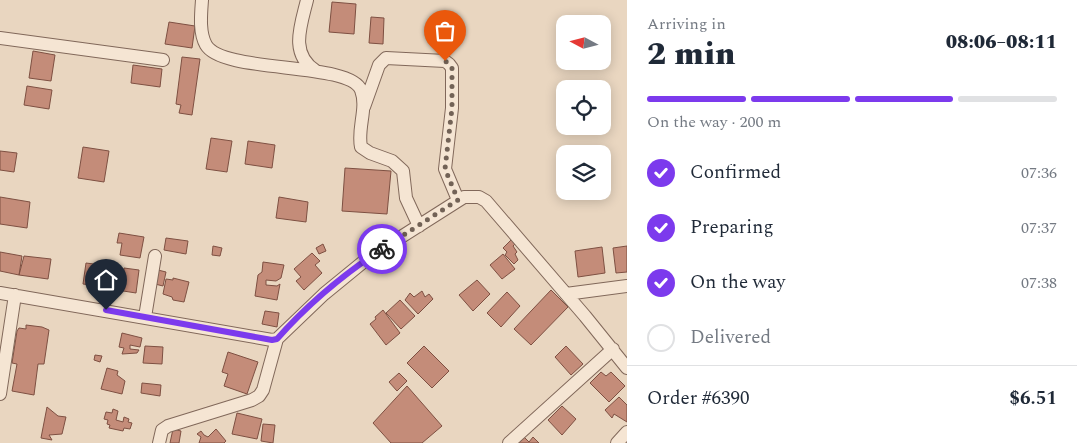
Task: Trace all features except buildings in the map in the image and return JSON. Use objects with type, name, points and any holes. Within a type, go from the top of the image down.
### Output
[{"type":"street","points":[[202,0],[203,35],[207,46],[219,56],[245,62],[316,71],[354,82],[360,89],[362,111],[359,137],[362,147],[370,153],[392,161],[403,171],[406,198],[419,226]]},
{"type":"street","points":[[307,0],[299,31],[299,45],[301,56],[316,71]]},
{"type":"street","points":[[0,38],[163,60]]},
{"type":"street","points":[[362,111],[379,65],[386,58],[445,61],[449,64],[452,68],[452,108],[445,169],[458,200]]},
{"type":"street","points":[[159,443],[162,430],[168,426],[252,400],[259,396],[263,390],[277,339],[324,294],[368,258],[458,200],[470,196],[480,197],[486,201],[613,349],[627,368]]},
{"type":"street","points":[[145,317],[155,256]]},
{"type":"street","points":[[566,294],[627,286]]},
{"type":"street","points":[[0,293],[272,340],[277,339]]},
{"type":"street","points":[[0,394],[15,296]]},
{"type":"street","points":[[509,443],[613,349]]},
{"type":"way so far","points":[[382,249],[458,200],[447,178],[445,169],[452,108],[452,68],[445,61]]},
{"type":"route","points":[[106,310],[272,340],[277,339],[324,294],[382,249]]}]
